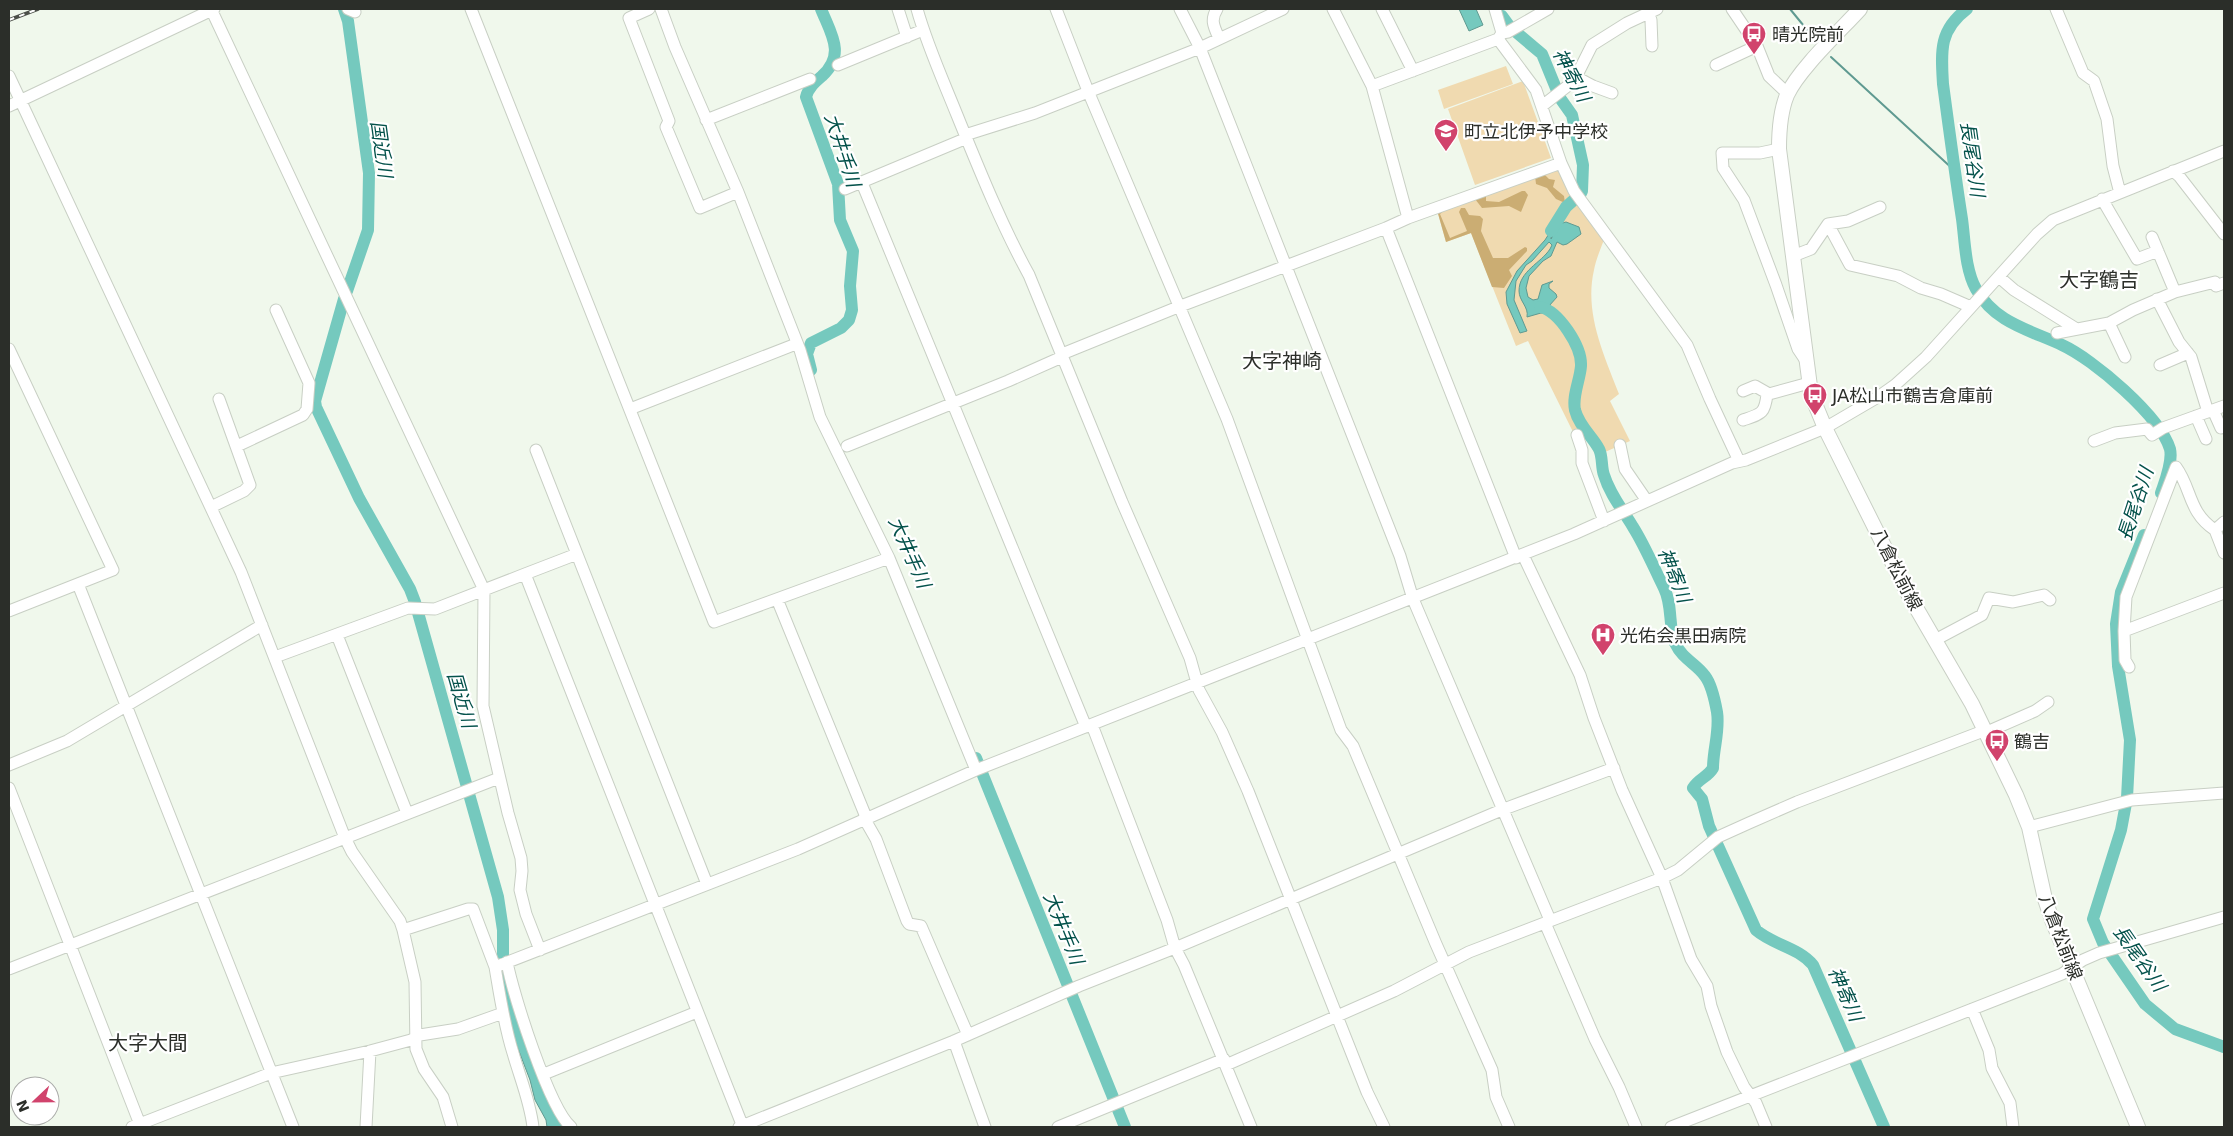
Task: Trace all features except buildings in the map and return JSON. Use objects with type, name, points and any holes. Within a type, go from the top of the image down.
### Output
[{"type":"main road","name":"八倉松前線","points":[[1860,9],[1825,46],[1788,94],[1783,108],[1779,149],[1809,383],[1815,406],[1825,428],[1907,592],[1987,731],[2028,827],[2045,899],[2138,1127]]},
{"type":"street","points":[[9,106],[213,9],[484,590],[483,706],[499,778],[521,858],[520,890],[526,914],[540,950]]},
{"type":"street","points":[[471,9],[714,622],[889,558]]},
{"type":"street","points":[[649,9],[630,18],[669,122],[666,127],[700,208],[738,192]]},
{"type":"street","points":[[661,9],[706,120],[738,192],[796,344],[800,350],[820,417],[889,558],[976,770]]},
{"type":"street","points":[[898,9],[907,37]]},
{"type":"street","points":[[917,9],[923,30],[966,137],[1013,246],[1029,275],[1190,658],[1201,696],[1222,732],[1248,791],[1367,1092],[1384,1127]]},
{"type":"street","points":[[1056,9],[1088,91],[1227,419],[1341,730],[1353,746],[1492,1070],[1496,1097],[1509,1127]]},
{"type":"street","points":[[1180,9],[1200,48],[1404,565],[1413,599],[1504,809],[1595,1039],[1636,1127]]},
{"type":"street","points":[[1217,9],[1212,24],[1219,38]]},
{"type":"street","points":[[846,189],[966,137],[1035,113],[1200,48],[1283,9]]},
{"type":"street","points":[[1333,9],[1372,86],[1408,218]]},
{"type":"street","points":[[1382,9],[1413,71]]},
{"type":"street","points":[[1495,9],[1542,106],[1560,163],[1574,191],[1687,345],[1739,461]]},
{"type":"street","points":[[1372,86],[1507,33],[1548,9]]},
{"type":"street","points":[[1733,9],[1757,46],[1769,76],[1788,94]]},
{"type":"street","points":[[2056,9],[2083,73],[2094,81],[2106,119],[2113,166],[2120,193]]},
{"type":"street","points":[[1542,106],[1569,87],[1592,45],[1632,14],[1652,11],[1652,46]]},
{"type":"street","points":[[838,65],[923,30]]},
{"type":"street","points":[[1716,65],[1757,46]]},
{"type":"street","points":[[9,76],[211,507],[262,625],[344,838],[400,921],[404,930],[415,982],[416,1049],[421,1064],[444,1097],[452,1127]]},
{"type":"street","points":[[1576,77],[1593,86],[1612,92]]},
{"type":"street","points":[[706,120],[810,79]]},
{"type":"street","points":[[1779,149],[1760,153],[1722,153],[1722,164],[1744,200],[1798,349],[1806,360]]},
{"type":"street","points":[[502,964],[798,849],[976,770],[1520,556],[1739,461],[1746,460],[1825,428],[1878,397],[1895,385],[1926,357],[1984,292],[2053,220],[2224,151]]},
{"type":"street","points":[[847,446],[1178,306],[1408,218],[1560,163]]},
{"type":"street","points":[[2173,171],[2179,176],[2224,234]]},
{"type":"street","points":[[862,183],[952,403],[1089,726],[1167,920],[1175,948],[1184,965],[1251,1127]]},
{"type":"street","points":[[2102,199],[2137,259],[2158,251]]},
{"type":"street","points":[[1793,256],[1811,249],[1828,224],[1848,221],[1880,208]]},
{"type":"street","points":[[1828,224],[1850,265],[1898,276],[1921,288],[1973,304]]},
{"type":"street","points":[[1386,228],[1520,556],[1580,675],[1594,718],[1633,819],[1662,878],[1691,959],[1707,986],[1711,1006],[1727,1052],[1766,1127]]},
{"type":"street","points":[[2152,237],[2175,292]]},
{"type":"street","points":[[1999,277],[2014,290],[2075,328]]},
{"type":"street","points":[[2057,332],[2109,323],[2175,292],[2215,282],[2216,286],[2224,283]]},
{"type":"street","points":[[2158,299],[2179,342],[2188,353],[2215,410],[2221,428]]},
{"type":"street","points":[[237,446],[303,415],[307,409],[309,384],[276,310]]},
{"type":"street","points":[[2109,323],[2126,357]]},
{"type":"street","points":[[630,409],[796,344]]},
{"type":"street","points":[[9,349],[113,570],[9,611]]},
{"type":"street","points":[[2160,365],[2188,353]]},
{"type":"street","points":[[1767,394],[1792,386],[1797,388],[1809,383]]},
{"type":"street","points":[[1743,391],[1755,386],[1767,394]]},
{"type":"street","points":[[1743,420],[1763,411],[1766,407],[1767,394]]},
{"type":"street","points":[[211,507],[244,492],[250,485],[219,399]]},
{"type":"street","points":[[2094,441],[2115,433],[2147,428],[2152,435],[2215,410]]},
{"type":"street","points":[[2196,416],[2206,439]]},
{"type":"street","points":[[1577,435],[1582,450],[1582,464],[1604,521]]},
{"type":"street","points":[[1620,445],[1625,469],[1647,501]]},
{"type":"street","points":[[536,450],[706,884]]},
{"type":"street","points":[[2129,667],[2125,660],[2126,597],[2176,467],[2182,475],[2192,505],[2202,519],[2215,530],[2224,553]]},
{"type":"street","points":[[2215,530],[2224,522]]},
{"type":"street","points":[[275,658],[408,608],[435,609],[577,554]]},
{"type":"street","points":[[525,574],[741,1127],[954,1041],[1079,986],[1175,948],[1504,809],[1614,768]]},
{"type":"street","points":[[78,584],[270,1073],[293,1127]]},
{"type":"street","points":[[2124,631],[2224,593]]},
{"type":"street","points":[[1935,640],[1982,615],[1989,598],[2013,602],[2044,594],[2050,600]]},
{"type":"street","points":[[777,599],[909,924],[921,926],[968,1035]]},
{"type":"street","points":[[9,765],[67,741],[262,625]]},
{"type":"street","points":[[337,634],[407,813]]},
{"type":"street","points":[[1058,1127],[1225,1062],[1394,991],[1446,963],[1662,878],[1678,870],[1713,841],[1797,802],[1987,731],[2035,710],[2048,702]]},
{"type":"street","points":[[9,970],[499,778]]},
{"type":"street","points":[[9,788],[138,1126],[270,1073],[370,1051],[441,1030],[458,1029],[503,1013]]},
{"type":"street","points":[[2028,827],[2132,800],[2224,793]]},
{"type":"street","points":[[404,930],[473,909],[502,964],[544,1074],[563,1118],[571,1127]]},
{"type":"street","points":[[1671,1127],[1972,1009],[2072,968],[2083,960],[2099,953],[2224,917]]},
{"type":"street","points":[[502,964],[503,1013],[512,1052],[531,1110],[533,1127]]},
{"type":"street","points":[[1972,1009],[1989,1050],[1992,1068],[2010,1103],[2013,1127]]},
{"type":"street","points":[[544,1074],[697,1012]]},
{"type":"street","points":[[954,1041],[986,1127]]},
{"type":"street","points":[[366,1127],[370,1051]]},
{"type":"shaded area","points":[[1506,66],[1513,84],[1444,109],[1438,90]]},
{"type":"shaded area","points":[[1523,81],[1551,158],[1475,185],[1448,109]]},
{"type":"shaded area","points":[[1558,167],[1605,237],[1594,270],[1592,302],[1597,334],[1619,394],[1610,401],[1630,441],[1596,456],[1584,433],[1575,436],[1528,341],[1516,346],[1471,233],[1446,242],[1437,210]]},
{"type":"shaded area","points":[[1543,173],[1549,179],[1555,180],[1553,187],[1564,196],[1565,203],[1556,199],[1547,188],[1536,184],[1535,176]]},
{"type":"shaded area","points":[[1525,191],[1528,195],[1521,212],[1509,206],[1482,208],[1475,199],[1486,192],[1486,201],[1499,202]]},
{"type":"shaded area","points":[[1461,208],[1465,208],[1469,215],[1480,216],[1483,219],[1481,231],[1493,258],[1508,258],[1525,247],[1527,248],[1527,251],[1509,270],[1512,276],[1504,288],[1492,287],[1471,233],[1446,242],[1437,210],[1445,210],[1440,214],[1450,238],[1467,231],[1459,212]]},
{"type":"water","points":[[1459,9],[1476,9],[1483,25],[1469,31]]},
{"type":"water","points":[[1559,218],[1562,218],[1552,231],[1551,239],[1559,224],[1566,222],[1579,227],[1581,234],[1567,244],[1563,245],[1557,242],[1551,256],[1543,261],[1529,276],[1526,288],[1528,297],[1533,300],[1538,299],[1542,285],[1553,281],[1549,284],[1549,288],[1557,297],[1549,306],[1556,313],[1553,316],[1541,313],[1527,317],[1527,310],[1519,291],[1520,284],[1526,273],[1550,249],[1552,245],[1549,242],[1526,265],[1516,281],[1514,300],[1527,331],[1520,333],[1507,304],[1506,292],[1517,271],[1545,240]]},
{"type":"water","points":[[504,966],[568,1127],[547,1127],[546,1120],[535,1100],[530,1080],[512,1033],[499,972]]},
{"type":"waterway","name":"国近川","points":[[344,9],[348,21],[369,173],[368,230],[347,291]]},
{"type":"waterway","name":"大井手川","points":[[811,370],[807,354],[811,343],[841,328],[849,320],[852,310],[850,286],[853,251],[840,220],[838,184],[806,97],[812,85],[829,68],[835,52],[832,35],[821,9]]},
{"type":"waterway","points":[[1790,9],[1817,42]]},
{"type":"waterway","name":"長尾谷川","points":[[1967,9],[1951,25],[1947,33],[1942,51],[1942,61],[1943,84],[1954,168],[1966,255],[1972,281],[1984,301],[2003,318],[2075,352],[2107,375],[2140,405],[2164,436],[2170,449],[2170,465],[2161,493]]},
{"type":"waterway","name":"神寄川","points":[[1502,16],[1510,27],[1542,54],[1560,98],[1572,115],[1583,165],[1582,191],[1580,195]]},
{"type":"waterway","points":[[1831,57],[1955,171]]},
{"type":"waterway","name":"神寄川","points":[[1551,231],[1566,207],[1576,198]]},
{"type":"waterway","name":"国近川","points":[[344,299],[315,401],[316,407],[359,498],[410,589],[415,602],[498,897],[503,930],[503,975]]},
{"type":"waterway","name":"神寄川","points":[[1540,307],[1555,315],[1562,322],[1578,349],[1581,366],[1574,405],[1577,416],[1599,449],[1603,472],[1610,489],[1642,542],[1664,588],[1669,602],[1675,643],[1682,654],[1705,676],[1713,693],[1718,719],[1713,768],[1693,788],[1702,799],[1709,826],[1756,930],[1800,954],[1813,965],[1884,1127]]},
{"type":"waterway","name":"長尾谷川","points":[[2144,535],[2121,592],[2116,624],[2118,666],[2130,740],[2127,798],[2121,830],[2093,919],[2103,943],[2145,1004],[2175,1029],[2224,1047]]},
{"type":"waterway","name":"大井手川","points":[[976,758],[1125,1127]]},
{"type":"railway","points":[[9,20],[38,9]]},
{"type":"place","name":"晴光院前","points":[[1754,55]]},
{"type":"place","name":"町立北伊予中学校","points":[[1446,152]]},
{"type":"place","name":"JA松山市鶴吉倉庫前","points":[[1815,416]]},
{"type":"place","name":"光佑会黒田病院","points":[[1603,656]]},
{"type":"place","name":"鶴吉","points":[[1997,762]]},
{"type":"district","name":"大字鶴吉","points":[[2099,280]]},
{"type":"district","name":"大字神崎","points":[[1282,361]]},
{"type":"district","name":"大字大間","points":[[148,1043]]}]
